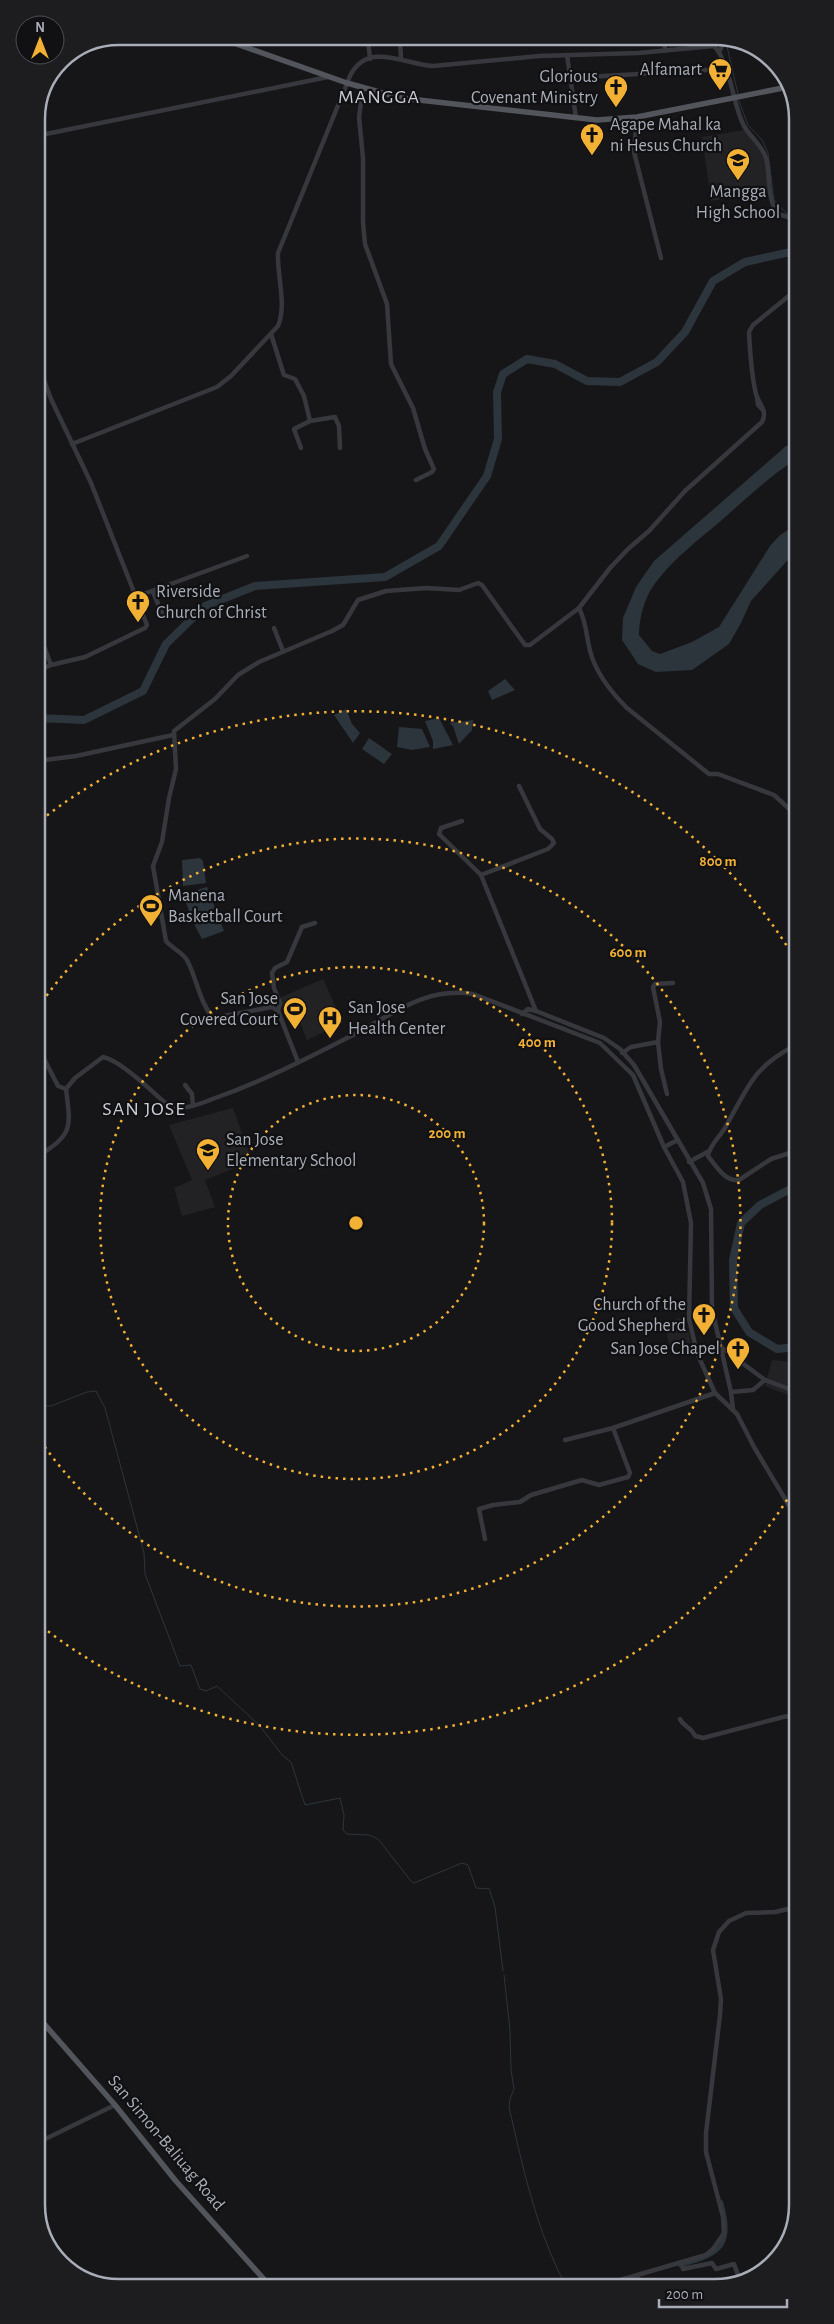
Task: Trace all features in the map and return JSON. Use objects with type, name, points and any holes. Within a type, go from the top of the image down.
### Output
[{"type":"main road","points":[[239,45],[328,77],[401,98],[597,120],[637,117],[782,88]]},
{"type":"main road","name":"San Simon-Baliuag Road","points":[[45,2025],[115,2105],[175,2180],[264,2279]]},
{"type":"street","points":[[369,45],[370,59]]},
{"type":"street","points":[[401,45],[402,58]]},
{"type":"street","points":[[665,45],[665,51]]},
{"type":"street","points":[[718,51],[720,45]]},
{"type":"street","points":[[718,51],[721,45]]},
{"type":"street","points":[[72,444],[217,387],[278,326],[282,311],[278,253],[354,68],[370,59],[390,56],[402,58],[422,66],[433,66],[539,56],[665,51],[714,46],[725,69],[745,127],[760,146],[766,158],[770,201],[778,214],[789,218]]},
{"type":"street","points":[[567,55],[576,118]]},
{"type":"street","points":[[570,78],[725,69]]},
{"type":"street","points":[[45,134],[328,77]]},
{"type":"street","points":[[363,88],[359,117],[363,158],[365,244],[388,304],[391,364],[413,408],[424,449],[434,469],[432,472],[416,480]]},
{"type":"street","points":[[637,117],[634,152],[661,258]]},
{"type":"street","points":[[278,1011],[272,1007],[213,1018],[204,1007],[186,957],[173,949],[166,941],[152,866],[162,842],[168,798],[176,769],[173,735],[176,728],[215,699],[238,674],[283,651],[332,631],[348,618],[358,600],[386,591],[426,588],[459,590],[478,583],[482,585],[525,645],[530,645],[579,608],[610,568],[649,531],[685,491],[707,469],[753,432],[762,422],[765,416],[764,406],[756,396],[749,332],[753,325],[789,296]]},
{"type":"street","points":[[271,334],[284,375],[295,378],[304,396],[310,421]]},
{"type":"street","points":[[45,380],[91,483],[147,622],[145,628],[85,657],[45,668]]},
{"type":"street","points":[[302,448],[294,428],[310,421],[335,417],[339,426],[340,448]]},
{"type":"street","points":[[138,596],[247,556]]},
{"type":"street","points":[[153,592],[164,618]]},
{"type":"street","points":[[579,608],[585,619],[593,660],[615,696],[627,708],[709,774],[718,774],[774,795],[789,809]]},
{"type":"street","points":[[274,628],[283,651]]},
{"type":"street","points":[[45,649],[51,665]]},
{"type":"street","points":[[45,760],[76,756],[173,735]]},
{"type":"street","points":[[481,875],[552,847],[554,844],[552,838],[540,829],[519,786]]},
{"type":"street","points":[[462,820],[441,828],[439,834],[481,875],[536,1011]]},
{"type":"street","points":[[298,1062],[278,1011],[280,1002],[274,988],[273,970],[287,962],[302,927],[314,923]]},
{"type":"street","points":[[667,1094],[658,1042],[660,1022],[654,985],[673,983]]},
{"type":"street","points":[[45,1151],[61,1140],[68,1132],[66,1090],[75,1078],[104,1057],[110,1058],[120,1065],[168,1105],[176,1108],[193,1106],[244,1088],[424,997],[449,993],[473,994],[600,1043],[633,1075],[664,1147],[683,1182],[691,1223],[689,1319],[697,1353],[715,1393],[733,1409],[789,1505]]},
{"type":"street","points":[[522,1014],[528,1009],[536,1011],[604,1038],[623,1053],[634,1065],[703,1183],[711,1209],[712,1309],[731,1392],[733,1409]]},
{"type":"street","points":[[616,1058],[631,1047],[658,1042]]},
{"type":"street","points":[[689,1162],[709,1151],[754,1076],[774,1056],[789,1048]]},
{"type":"street","points":[[45,1061],[58,1086],[66,1090]]},
{"type":"street","points":[[186,1085],[192,1094],[193,1106]]},
{"type":"street","points":[[664,1147],[678,1140]]},
{"type":"street","points":[[709,1151],[708,1156],[726,1177],[734,1181],[739,1180],[771,1160],[789,1154]]},
{"type":"street","points":[[721,1347],[765,1380],[789,1389]]},
{"type":"street","points":[[731,1392],[753,1390],[765,1380]]},
{"type":"street","points":[[565,1440],[613,1428],[715,1393]]},
{"type":"street","points":[[485,1539],[479,1509],[493,1505],[520,1502],[531,1496],[582,1480],[599,1485],[628,1478],[630,1473],[613,1428]]},
{"type":"street","points":[[680,1718],[683,1723],[692,1729],[696,1736],[702,1738],[789,1716]]},
{"type":"street","points":[[627,2279],[682,2265],[706,2255],[713,2250],[724,2233],[722,2217],[706,2152],[706,2133],[721,1999],[713,1950],[719,1932],[729,1921],[746,1913],[775,1912],[789,1909]]},
{"type":"street","points":[[45,2139],[115,2105]]},
{"type":"street","points":[[682,2265],[712,2263],[716,2269],[734,2264],[738,2275]]},
{"type":"shaded area","points":[[745,130],[759,147],[765,160],[768,192],[711,201],[702,137]]},
{"type":"shaded area","points":[[789,445],[789,464],[694,543],[657,580],[643,607],[639,635],[652,651],[660,654],[692,642],[719,627],[770,546],[780,535],[789,530],[789,559],[751,601],[729,644],[692,670],[656,672],[638,664],[622,640],[623,618],[636,587],[654,561]]},
{"type":"shaded area","points":[[505,679],[515,690],[492,700],[488,691]]},
{"type":"shaded area","points":[[346,709],[352,724],[360,733],[353,743],[334,715]]},
{"type":"shaded area","points":[[439,718],[453,745],[433,749],[433,741],[425,721]]},
{"type":"shaded area","points":[[473,720],[472,730],[459,744],[453,726],[449,723]]},
{"type":"shaded area","points":[[399,727],[422,729],[430,747],[412,750],[397,747]]},
{"type":"shaded area","points":[[369,738],[392,754],[384,764],[362,749]]},
{"type":"shaded area","points":[[200,858],[203,861],[206,883],[183,886],[182,860]]},
{"type":"shaded area","points":[[207,887],[224,931],[202,939],[193,922],[183,894]]},
{"type":"shaded area","points":[[323,979],[343,1023],[307,1040],[294,1007],[284,1010],[279,998]]},
{"type":"shaded area","name":"San Jose Elementary School","points":[[233,1108],[252,1161],[205,1180],[215,1207],[182,1216],[174,1188],[192,1180],[169,1125]]},
{"type":"shaded area","points":[[685,1317],[691,1343],[670,1348],[664,1322]]},
{"type":"shaded area","points":[[772,1360],[789,1362],[789,1395],[765,1386]]},
{"type":"waterway","points":[[727,47],[738,94]]},
{"type":"waterway","points":[[739,101],[748,125],[762,140],[768,153],[774,200],[786,213],[789,214]]},
{"type":"waterway","points":[[45,718],[84,720],[143,691],[166,644],[205,606],[255,586],[385,577],[439,546],[487,476],[498,439],[497,392],[503,374],[527,359],[555,364],[587,381],[620,382],[657,362],[685,332],[713,281],[745,262],[789,252]]},
{"type":"waterway","points":[[789,1190],[760,1205],[741,1223],[733,1260],[734,1308],[749,1332],[777,1349],[789,1348]]},
{"type":"waterway","points":[[45,1404],[46,1406],[51,1406],[87,1392],[96,1391],[105,1408],[144,1553],[145,1574],[180,1666],[191,1665],[200,1689],[206,1691],[217,1686],[260,1726],[282,1755],[291,1762],[305,1805],[340,1798],[344,1815],[343,1830],[347,1834],[369,1835],[378,1839],[414,1883],[462,1863],[468,1865],[476,1888],[490,1889]]},
{"type":"waterway","points":[[490,1891],[495,1907],[503,1971]]},
{"type":"waterway","points":[[504,1975],[514,2089],[509,2107],[525,2176],[538,2221],[563,2279]]},
{"type":"waterway","points":[[680,2265],[705,2257],[720,2246],[724,2238],[725,2229],[721,2202]]},
{"type":"waterway","points":[[632,2279],[638,2277]]},
{"type":"place","name":"Alfamart","points":[[720,91]]},
{"type":"place","name":"Glorious Covenant Ministry","points":[[616,108]]},
{"type":"place","name":"Agape Mahal ka ni Hesus Church","points":[[592,156]]},
{"type":"place","name":"Mangga High School","points":[[738,181]]},
{"type":"place","name":"Riverside Church of Christ","points":[[138,623]]},
{"type":"place","name":"Manena Basketball Court","points":[[151,927]]},
{"type":"place","name":"San Jose Covered Court","points":[[295,1030]]},
{"type":"place","name":"San Jose Health Center","points":[[330,1039]]},
{"type":"place","name":"San Jose Elementary School","points":[[208,1171]]},
{"type":"place","name":"Church of the Good Shepherd","points":[[704,1336]]},
{"type":"place","name":"San Jose Chapel","points":[[738,1370]]},
{"type":"district","name":"MANGGA","points":[[379,97]]},
{"type":"district","name":"SAN JOSE","points":[[144,1109]]}]
